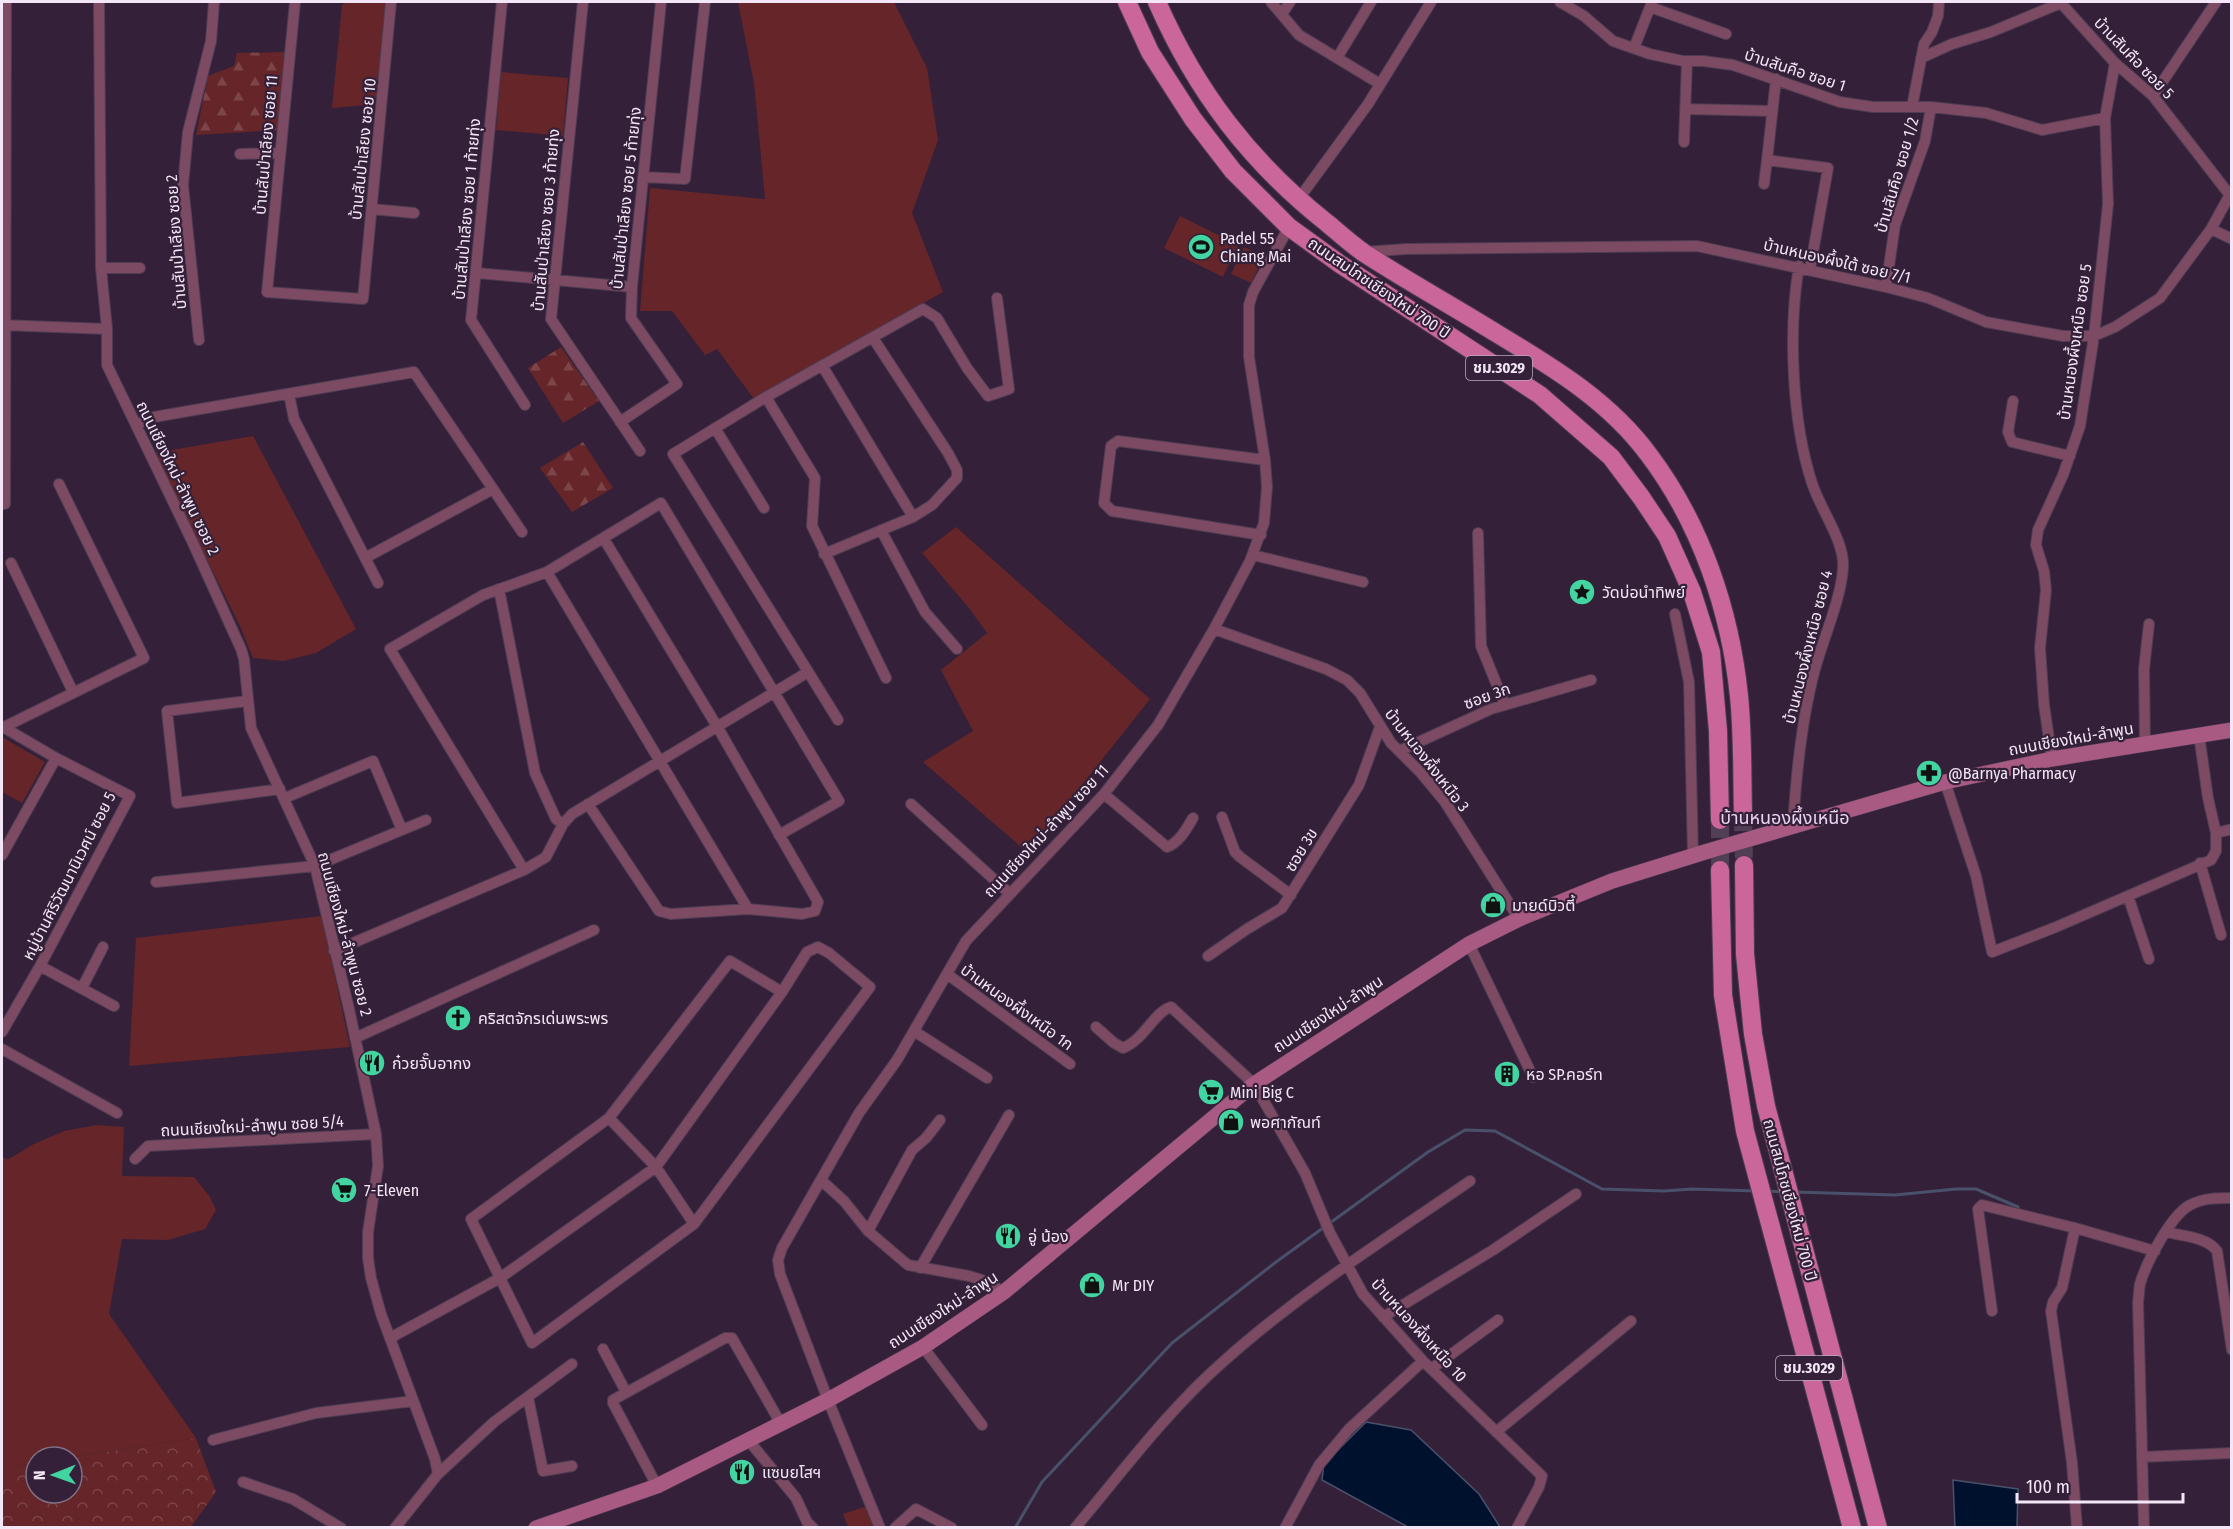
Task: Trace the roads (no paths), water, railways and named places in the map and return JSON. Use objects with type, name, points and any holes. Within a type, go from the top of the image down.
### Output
[{"type":"main road","name":"ถนนสมโภชเชียงใหม่ 700 ปี","points":[[1127,2],[1150,52],[1193,119],[1233,171],[1289,227],[1340,264],[1540,395],[1611,457],[1641,497],[1666,536],[1692,592],[1711,652],[1718,731],[1720,820]]},
{"type":"main road","name":"ถนนสมโภชเชียงใหม่ 700 ปี","points":[[1157,2],[1173,39],[1209,98],[1248,150],[1298,200],[1363,252],[1564,375],[1599,400],[1649,454],[1689,520],[1706,556],[1727,618],[1739,697],[1743,813]]},
{"type":"main road","name":"ถนนเชียงใหม่-ลำพูน","points":[[536,1527],[565,1523],[657,1486],[828,1400],[923,1347],[1004,1292],[1254,1084],[1469,944],[1519,919],[1612,881],[1693,855],[1945,782],[2052,759],[2232,730]]},
{"type":"main road","name":"ถนนสมโภชเชียงใหม่ 700 ปี","points":[[1744,865],[1745,954],[1753,1034],[1766,1106],[1878,1527]]},
{"type":"main road","name":"ถนนสมโภชเชียงใหม่ 700 ปี","points":[[1720,870],[1723,995],[1744,1131],[1852,1527]]},
{"type":"street","points":[[3,504],[6,2]]},
{"type":"street","name":"ถนนเชียงใหม่-ลำพูน ซอย 2","points":[[99,2],[101,268],[107,329],[107,365],[241,649],[251,728],[315,866],[356,1038],[376,1134],[378,1166],[368,1232],[368,1258],[381,1314],[435,1459],[438,1474]]},
{"type":"street","name":"บ้านสันป่าเลียง ซอย 2","points":[[199,340],[183,184],[188,132],[211,40],[214,2]]},
{"type":"street","name":"บ้านสันป่าเลียง ซอย 11","points":[[295,2],[267,292],[363,299]]},
{"type":"street","name":"บ้านสันป่าเลียง ซอย 10","points":[[363,299],[391,2]]},
{"type":"street","name":"บ้านสันป่าเลียง ซอย 1 ท้ายทุ่ง","points":[[502,2],[471,320],[525,405]]},
{"type":"street","name":"บ้านสันป่าเลียง ซอย 3 ท้ายทุ่ง","points":[[583,2],[551,319],[640,451]]},
{"type":"street","name":"บ้านสันป่าเลียง ซอย 5 ท้ายทุ่ง","points":[[620,422],[677,384],[631,318],[632,287],[661,2]]},
{"type":"street","points":[[643,177],[685,179],[705,2]]},
{"type":"street","points":[[1271,2],[1299,35],[1380,84]]},
{"type":"street","points":[[1282,15],[1290,2]]},
{"type":"street","points":[[1337,58],[1371,2]]},
{"type":"street","points":[[1298,200],[1380,84],[1431,2]]},
{"type":"street","name":"บ้านสันคือ ซอย 1","points":[[1560,2],[1584,16],[1613,41],[1650,54],[1687,61],[1733,65],[1840,102],[1986,113],[2042,130],[2105,118]]},
{"type":"street","points":[[1912,107],[1924,44],[1938,16],[1939,2]]},
{"type":"street","points":[[1921,58],[1952,44],[1991,32],[2061,2]]},
{"type":"street","name":"บ้านสันคือ ซอย 5","points":[[2061,2],[2115,63],[2153,96],[2230,193]]},
{"type":"street","points":[[2153,96],[2216,2]]},
{"type":"street","points":[[1634,48],[1651,4],[1726,34]]},
{"type":"street","points":[[1684,142],[1687,61]]},
{"type":"street","name":"บ้านหนองผึ้งเหนือ ซอย 5","points":[[2052,759],[2044,705],[2040,648],[2045,580],[2036,545],[2037,530],[2070,456],[2080,426],[2094,336],[2108,204],[2105,118],[2115,63]]},
{"type":"street","points":[[1764,184],[1776,79]]},
{"type":"street","name":"บ้านสันคือ ซอย 1/2","points":[[1886,286],[1895,225],[1925,141],[1931,108]]},
{"type":"street","points":[[1686,109],[1773,111]]},
{"type":"street","points":[[240,154],[280,153]]},
{"type":"street","points":[[1767,160],[1828,168],[1810,269]]},
{"type":"street","name":"บ้านหนองผึ้งใต้ ซอย 7/1","points":[[1363,252],[1436,248],[1697,246],[1886,286],[1928,298],[1986,322],[2063,336],[2094,336],[2115,327],[2160,298],[2211,228],[2230,193]]},
{"type":"street","points":[[372,209],[414,213]]},
{"type":"street","name":"ถนนเชียงใหม่-ลำพูน ซอย 11","points":[[880,1527],[828,1400],[780,1274],[778,1260],[782,1248],[859,1113],[897,1060],[971,934],[1104,794],[1158,725],[1214,629],[1253,555],[1261,535],[1267,487],[1249,357],[1249,304],[1253,292],[1289,227]]},
{"type":"street","points":[[2211,228],[2232,239]]},
{"type":"street","name":"บ้านหนองผึ้งเหนือ ซอย 4","points":[[1793,827],[1801,741],[1814,675],[1843,567],[1840,548],[1812,485],[1801,442],[1794,365],[1793,299],[1799,266]]},
{"type":"street","points":[[101,268],[140,268]]},
{"type":"street","points":[[477,273],[632,287]]},
{"type":"street","points":[[838,720],[673,454],[766,397],[823,367],[922,309],[937,318],[967,368],[988,396],[1009,389],[997,298]]},
{"type":"street","points":[[3,325],[107,329]]},
{"type":"street","points":[[824,554],[913,517],[932,505],[957,478],[957,470],[923,413],[873,338]]},
{"type":"street","points":[[823,367],[913,517]]},
{"type":"street","points":[[136,424],[154,417],[414,372],[522,532]]},
{"type":"street","points":[[290,394],[294,419],[378,583]]},
{"type":"street","points":[[766,397],[815,478],[812,526],[886,678]]},
{"type":"street","points":[[2013,401],[2008,432],[2012,442],[2070,456]]},
{"type":"street","points":[[715,428],[764,508]]},
{"type":"street","points":[[1261,535],[1112,511],[1104,503],[1111,446],[1118,441],[1265,460]]},
{"type":"street","points":[[2,727],[144,658],[59,484]]},
{"type":"street","points":[[365,558],[493,489]]},
{"type":"street","points":[[524,870],[390,649],[483,595],[547,572],[661,503],[839,801],[779,835]]},
{"type":"street","points":[[881,530],[924,612],[957,649]]},
{"type":"street","points":[[1478,533],[1481,646],[1505,705]]},
{"type":"street","points":[[588,804],[660,911],[671,914],[748,909],[802,914],[815,911],[818,902],[718,728],[604,539]]},
{"type":"street","points":[[1253,555],[1363,582]]},
{"type":"street","points":[[12,563],[74,692]]},
{"type":"street","points":[[547,572],[748,909]]},
{"type":"street","points":[[499,589],[535,773],[556,819],[563,824]]},
{"type":"street","points":[[1674,614],[1689,682],[1693,855]]},
{"type":"street","points":[[2145,745],[2144,669],[2149,624]]},
{"type":"street","name":"บ้านหนองผึ้งเหนือ 3","points":[[1214,629],[1326,669],[1347,680],[1360,693],[1380,727],[1399,751],[1445,802],[1519,919]]},
{"type":"street","points":[[334,951],[524,870],[546,857],[563,824],[572,814],[808,672]]},
{"type":"street","name":"ซอย 3ก","points":[[1399,751],[1505,705],[1591,680]]},
{"type":"street","points":[[247,701],[167,711],[177,803],[282,794],[373,761],[402,830]]},
{"type":"street","name":"หมู่บ้านศิริวัฒนานิเวศน์ ซอย 5","points":[[2,727],[130,796],[40,966],[2,1032]]},
{"type":"street","name":"ซอย 3ข","points":[[1208,956],[1282,908],[1359,784],[1380,727]]},
{"type":"street","points":[[1945,782],[1976,876],[1992,952],[2128,896],[2205,861],[2216,851],[2216,833],[2208,798],[2199,735]]},
{"type":"street","points":[[2,855],[56,758]]},
{"type":"street","points":[[1104,794],[1167,846],[1172,846],[1193,818]]},
{"type":"street","points":[[911,804],[1010,893]]},
{"type":"street","points":[[1222,817],[1240,857],[1291,895]]},
{"type":"street","points":[[156,882],[315,866],[426,820]]},
{"type":"street","points":[[2216,833],[2232,829]]},
{"type":"street","points":[[2205,861],[2221,935]]},
{"type":"street","points":[[2128,896],[2149,959]]},
{"type":"street","points":[[356,1038],[594,930]]},
{"type":"street","points":[[1469,944],[1533,1077]]},
{"type":"street","points":[[82,988],[103,947]]},
{"type":"street","points":[[390,1338],[500,1278],[656,1167],[782,992],[807,952],[818,947],[829,953],[870,987],[694,1224],[532,1343],[500,1278],[471,1219],[609,1118],[730,961],[782,992]]},
{"type":"street","points":[[40,966],[114,1006]]},
{"type":"street","name":"บ้านหนองผึ้งเหนือ 1ก","points":[[946,974],[1070,1064]]},
{"type":"street","name":"บ้านหนองผึ้งเหนือ 10","points":[[1096,1027],[1114,1043],[1124,1048],[1139,1038],[1164,1009],[1171,1007],[1254,1084],[1305,1173],[1330,1233],[1363,1294],[1427,1365],[1542,1478],[1517,1527]]},
{"type":"street","points":[[914,1031],[987,1078]]},
{"type":"street","points":[[2,1049],[117,1113]]},
{"type":"street","points":[[920,1268],[1009,1115]]},
{"type":"street","points":[[609,1118],[656,1167],[694,1224]]},
{"type":"street","points":[[868,1231],[912,1150],[926,1138],[940,1120]]},
{"type":"street","name":"ถนนเชียงใหม่-ลำพูน ซอย 5/4","points":[[135,1159],[148,1146],[376,1134]]},
{"type":"street","points":[[822,1181],[844,1201],[868,1231],[908,1265],[969,1276],[1004,1292]]},
{"type":"street","points":[[1075,1527],[1155,1432],[1223,1361],[1346,1266],[1470,1181]]},
{"type":"street","points":[[1383,1317],[1493,1250],[1576,1194]]},
{"type":"street","points":[[2144,1527],[2138,1302],[2140,1283],[2166,1232],[2187,1206],[2206,1200],[2232,1198]]},
{"type":"street","points":[[1992,1311],[1979,1207],[1982,1205],[2155,1251]]},
{"type":"street","points":[[2075,1228],[2062,1288],[2053,1302],[2051,1311],[2072,1463],[2077,1527]]},
{"type":"street","points":[[2166,1232],[2200,1239],[2217,1251],[2232,1350]]},
{"type":"street","points":[[1285,1527],[1319,1465],[1349,1429],[1427,1365],[1498,1320]]},
{"type":"street","points":[[1496,1432],[1631,1321]]},
{"type":"street","points":[[657,1486],[613,1400],[725,1338],[732,1338],[780,1424]]},
{"type":"street","points":[[923,1347],[982,1425]]},
{"type":"street","points":[[603,1349],[626,1392]]},
{"type":"street","points":[[395,1527],[438,1474],[494,1422],[572,1364]]},
{"type":"street","points":[[528,1397],[543,1471],[572,1466]]},
{"type":"street","points":[[213,1440],[316,1413],[413,1401]]},
{"type":"street","points":[[748,1441],[796,1498],[807,1522],[813,1527]]},
{"type":"street","points":[[2142,1457],[2232,1453]]},
{"type":"street","points":[[243,1482],[293,1499],[341,1527]]},
{"type":"street","points":[[895,1527],[916,1509],[952,1527]]},
{"type":"water","points":[[1366,1422],[1411,1430],[1479,1494],[1500,1527],[1408,1527],[1322,1480],[1324,1464]]},
{"type":"water","points":[[1953,1480],[2018,1489],[2017,1527],[1955,1527]]},
{"type":"waterway","points":[[1015,1528],[1042,1482],[1172,1343],[1276,1262],[1428,1152],[1465,1130],[1495,1131],[1602,1189],[1755,1191]]},
{"type":"waterway","points":[[1794,1192],[1895,1195],[1976,1189],[2018,1207]]},
{"type":"waterway","points":[[1767,1191],[1782,1192]]},
{"type":"tunnel","points":[[1743,813],[1744,865]]},
{"type":"tunnel","points":[[1720,820],[1720,870]]},
{"type":"place","name":"Padel 55 Chiang Mai","points":[[1201,247]]},
{"type":"place","name":"วัดบ่อนำทิพย์","points":[[1582,592]]},
{"type":"place","name":"@Barnya Pharmacy","points":[[1929,773]]},
{"type":"place","name":"มายด์บิวตี้","points":[[1493,905]]},
{"type":"place","name":"คริสตจักรเด่นพระพร","points":[[458,1018]]},
{"type":"place","name":"ก๋วยจั๊บอากง","points":[[372,1063]]},
{"type":"place","name":"หอ SP.คอร์ท","points":[[1507,1074]]},
{"type":"place","name":"Mini Big C","points":[[1211,1092]]},
{"type":"place","name":"พอศากัณท์","points":[[1231,1122]]},
{"type":"place","name":"7-Eleven","points":[[344,1190]]},
{"type":"place","name":"อู่ น้อง","points":[[1008,1236]]},
{"type":"place","name":"Mr DIY","points":[[1092,1285]]},
{"type":"place","name":"แซบยโสฯ","points":[[742,1472]]},
{"type":"district","name":"บ้านหนองผึ้งเหนือ","points":[[1785,818]]}]
